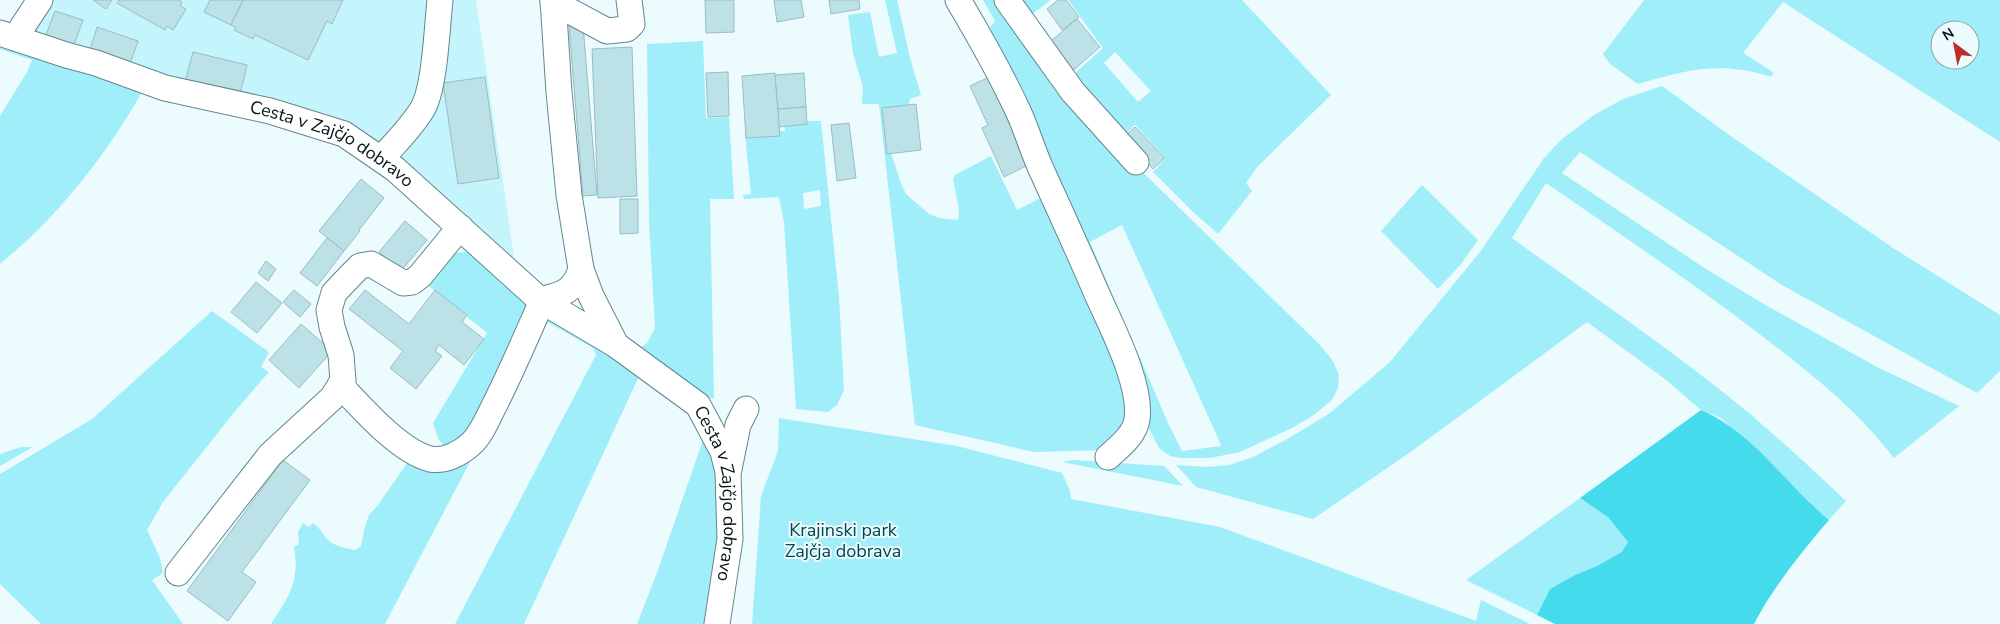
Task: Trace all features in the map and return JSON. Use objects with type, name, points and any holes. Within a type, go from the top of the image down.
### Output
[{"type":"street","points":[[7,36],[40,0]]},
{"type":"street","points":[[381,159],[416,120],[424,106],[429,89],[440,0]]},
{"type":"street","points":[[553,1],[607,31],[627,29],[632,24],[629,0]]},
{"type":"street","points":[[958,0],[988,51],[1020,114],[1041,169],[1069,228],[1124,357],[1136,391],[1138,417],[1135,428],[1108,457]]},
{"type":"street","points":[[1007,0],[1074,92],[1136,162]]},
{"type":"street","name":"Cesta v Zajčjo dobravo","points":[[553,1],[565,157],[581,270],[591,296],[616,345]]},
{"type":"street","name":"Cesta v Zajčjo dobravo","points":[[7,36],[96,63],[165,88],[270,111],[344,134],[395,169],[541,301],[616,345],[698,405],[723,452],[728,472],[730,538],[718,624]]},
{"type":"street","points":[[178,573],[270,455],[332,398],[340,385],[342,381],[341,355],[329,310],[334,293],[360,266],[371,264],[402,283],[412,282],[420,276],[460,227]]},
{"type":"street","points":[[340,385],[388,433],[416,453],[431,459],[441,460],[455,456],[472,443],[482,428],[506,382],[541,301],[561,295],[570,289],[576,283],[581,270]]},
{"type":"street","points":[[728,472],[738,425],[746,409]]},
{"type":"shaded area","points":[[46,0],[476,0],[516,270],[361,138],[165,82],[25,31]]},
{"type":"shaded area","points":[[1701,410],[1720,420],[1753,445],[1829,520],[1779,583],[1754,624],[1555,624],[1537,615],[1550,589],[1622,552],[1628,542],[1609,518],[1580,498]]},
{"type":"green space","points":[[885,0],[897,0],[910,58],[921,95],[910,99],[907,113],[891,153],[906,194],[929,214],[939,218],[958,220],[959,209],[953,179],[955,175],[991,156],[1017,210],[1049,194],[1089,283],[1132,415],[1106,450],[1034,452],[915,425],[879,104],[862,104],[863,87],[853,53],[848,15],[870,12],[879,57],[897,53]]},
{"type":"green space","points":[[983,0],[1001,0],[1117,147],[1319,344],[1333,361],[1339,375],[1338,388],[1332,400],[1314,415],[1292,428],[1240,452],[1210,458],[1180,458],[1170,456],[1159,448],[1143,417],[1049,172],[1055,167],[990,27],[995,21]],"holes":[[[1122,225],[1221,445],[1182,451],[1090,242]]]},
{"type":"green space","points":[[1013,0],[1051,0],[1027,18]]},
{"type":"green space","points":[[1068,0],[1242,0],[1331,95],[1258,166],[1246,183],[1252,191],[1218,234],[1153,172],[1166,158],[1135,125],[1121,138],[1074,74],[1103,48]],"holes":[[[1115,52],[1151,91],[1138,102],[1104,63]]]},
{"type":"green space","points":[[1644,0],[2000,0],[2000,142],[1783,2],[1743,53],[1773,72],[1772,77],[1736,69],[1720,68],[1673,74],[1638,84],[1610,64],[1603,54]]},
{"type":"green space","points":[[0,39],[145,87],[115,136],[81,182],[43,225],[0,264],[0,116],[27,72],[32,60],[0,49]]},
{"type":"green space","points":[[703,41],[706,118],[729,117],[734,199],[710,199],[714,399],[704,396],[638,350],[647,343],[655,328],[649,222],[647,44]]},
{"type":"green space","points":[[1662,86],[1732,137],[1893,248],[2000,315],[2000,371],[1977,393],[1782,285],[1580,152],[1562,173],[1706,269],[1762,303],[1877,367],[1959,406],[1894,458],[1880,440],[1850,409],[1784,353],[1685,279],[1546,183],[1512,238],[1692,368],[1774,435],[1846,501],[1829,520],[1814,508],[1721,418],[1701,410],[1665,379],[1587,322],[1412,451],[1313,519],[1196,487],[1176,465],[1206,467],[1229,465],[1253,457],[1330,413],[1390,362],[1480,252],[1544,158],[1562,139],[1594,115],[1623,99]]},
{"type":"green space","points":[[821,121],[839,297],[844,390],[837,405],[828,412],[796,409],[784,222],[779,197],[744,199],[743,195],[751,194],[745,134],[785,131],[785,123]],"holes":[[[820,190],[821,206],[804,209],[803,193]]]},
{"type":"green space","points":[[1422,185],[1478,240],[1461,264],[1438,289],[1381,231]]},
{"type":"green space","points":[[466,252],[480,259],[530,304],[468,436],[445,448],[438,438],[433,423],[487,333],[429,286],[434,274],[452,253]]},
{"type":"green space","points":[[212,311],[269,352],[261,367],[269,372],[236,410],[163,502],[147,530],[160,558],[163,573],[152,580],[183,624],[41,624],[0,584],[0,474],[92,419]]},
{"type":"green space","points":[[545,317],[642,370],[524,624],[455,624],[596,355],[593,348],[549,323],[542,324]]},
{"type":"green space","name":"Krajinski park Zajčja dobrava","points":[[779,418],[957,446],[1062,473],[1070,491],[1071,499],[1220,527],[1476,621],[1481,600],[1530,624],[752,624],[761,496],[778,451]]},
{"type":"green space","points":[[710,438],[725,507],[711,624],[637,624],[658,570],[703,440]]},
{"type":"green space","points":[[21,447],[33,447],[0,466],[0,454]]},
{"type":"green space","points":[[410,459],[451,469],[470,462],[385,624],[271,624],[292,588],[295,570],[294,547],[299,544],[298,532],[303,523],[309,527],[313,523],[333,543],[355,550],[361,546],[369,515]]},
{"type":"green space","points":[[1073,460],[1164,466],[1183,486],[1062,462]]},
{"type":"green space","points":[[1580,498],[1609,518],[1628,541],[1623,552],[1550,589],[1537,615],[1466,580]]},
{"type":"building","points":[[93,0],[112,0],[106,9]]},
{"type":"building","points":[[119,0],[179,0],[182,2],[180,6],[186,9],[173,30],[167,26],[165,30],[117,3]]},
{"type":"building","points":[[210,0],[243,0],[231,25],[204,12]]},
{"type":"building","points":[[243,0],[343,0],[332,24],[327,21],[308,60],[255,35],[253,39],[234,30],[236,27],[231,25]]},
{"type":"building","points":[[705,0],[734,0],[734,32],[706,33]]},
{"type":"building","points":[[774,0],[801,0],[804,17],[777,22]]},
{"type":"building","points":[[829,0],[859,0],[860,9],[831,14]]},
{"type":"building","points":[[1058,0],[1066,0],[1079,17],[1062,30],[1047,9]]},
{"type":"building","points":[[55,11],[83,20],[74,45],[46,35]]},
{"type":"building","points":[[1077,19],[1100,47],[1069,74],[1045,46]]},
{"type":"building","points":[[583,25],[597,195],[583,196],[569,26]]},
{"type":"building","points":[[97,27],[138,41],[130,64],[90,50]]},
{"type":"building","points":[[632,47],[637,196],[598,198],[592,49]]},
{"type":"building","points":[[193,52],[247,65],[239,99],[184,86]]},
{"type":"building","points":[[728,72],[729,116],[708,117],[706,73]]},
{"type":"building","points":[[775,73],[780,136],[746,138],[742,76]]},
{"type":"building","points":[[804,73],[806,107],[778,109],[775,75]]},
{"type":"building","points":[[485,77],[499,178],[458,184],[443,83]]},
{"type":"building","points":[[989,77],[1028,165],[1004,177],[982,128],[988,125],[970,86]]},
{"type":"building","points":[[916,104],[921,150],[887,154],[882,108]]},
{"type":"building","points":[[806,107],[807,124],[779,127],[778,109]]},
{"type":"building","points":[[849,123],[856,178],[837,181],[831,125]]},
{"type":"building","points":[[1135,127],[1165,158],[1153,169],[1123,138]]},
{"type":"building","points":[[361,179],[384,198],[344,251],[319,231]]},
{"type":"building","points":[[620,199],[638,199],[638,233],[620,234]]},
{"type":"building","points":[[405,221],[427,240],[401,271],[379,252]]},
{"type":"building","points":[[327,238],[344,251],[317,286],[300,273]]},
{"type":"building","points":[[266,261],[276,269],[268,281],[258,273]]},
{"type":"building","points":[[256,282],[282,303],[257,333],[231,312]]},
{"type":"building","points":[[294,290],[311,304],[300,317],[283,302]]},
{"type":"building","points":[[365,290],[409,324],[435,290],[467,315],[462,322],[484,339],[464,365],[439,345],[435,351],[442,356],[416,389],[390,368],[403,351],[349,309]]},
{"type":"building","points":[[301,324],[332,351],[299,388],[269,360]]},
{"type":"building","points":[[283,460],[310,480],[242,572],[256,582],[228,621],[187,591]]}]
